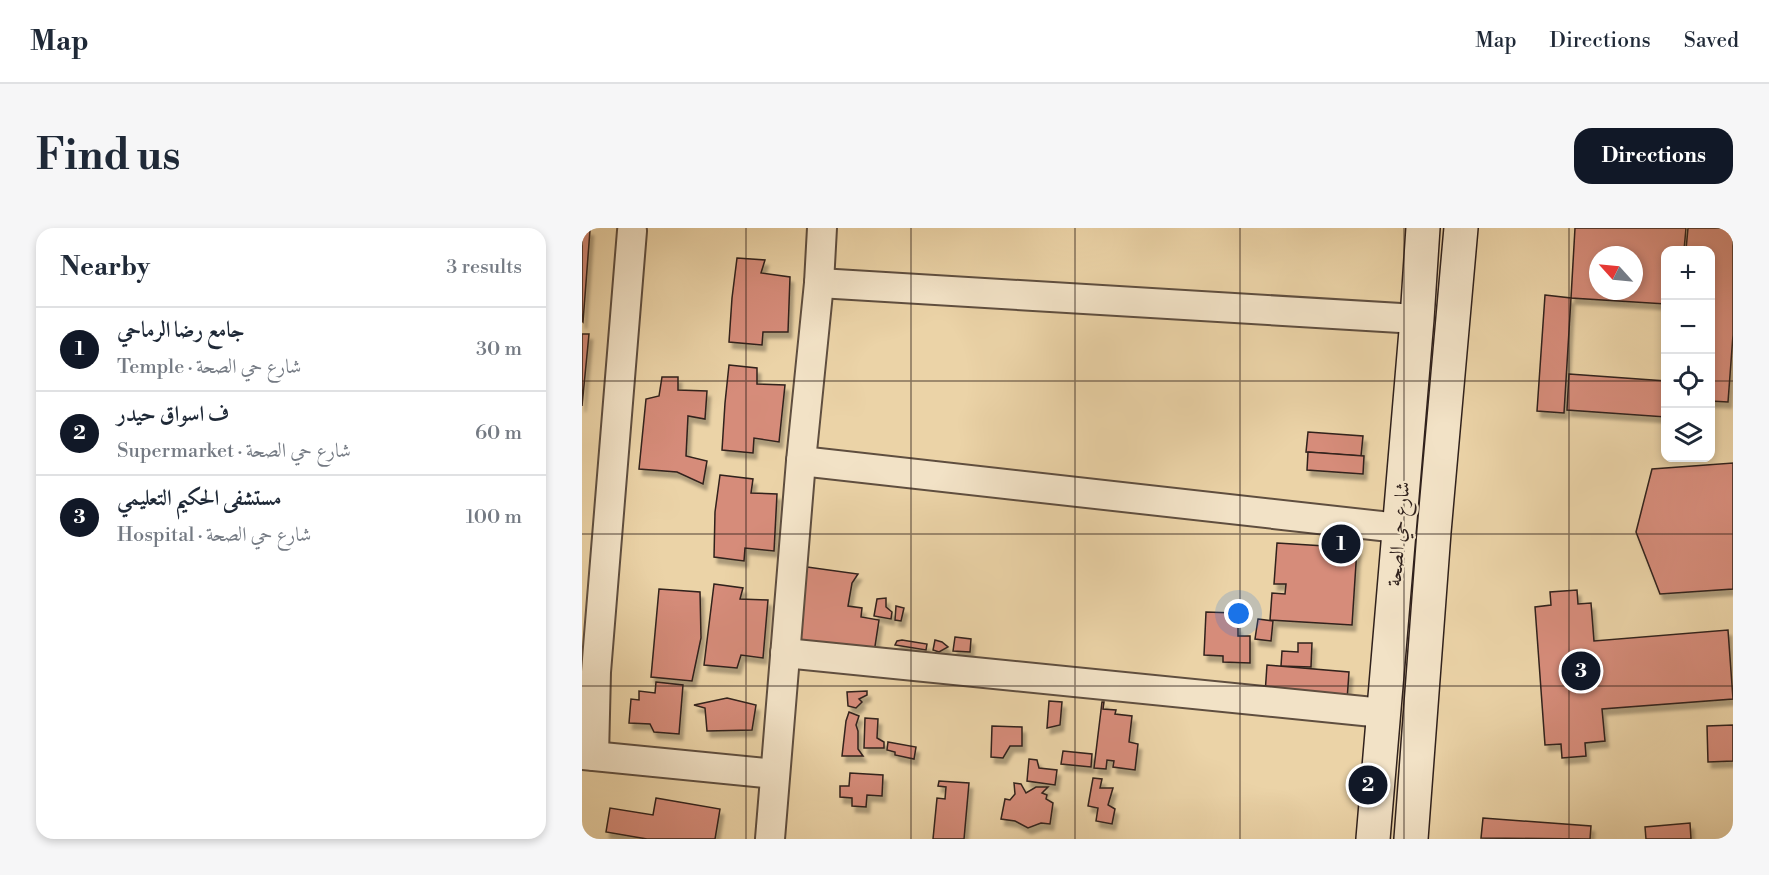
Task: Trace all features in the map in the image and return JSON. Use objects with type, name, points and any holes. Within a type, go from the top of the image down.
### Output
[{"type":"main road","name":"شارع حي الصحة","points":[[1373,831],[1423,228]]},
{"type":"main road","name":"شارع حي الصحة","points":[[1412,831],[1434,532],[1461,228]]},
{"type":"main road","points":[[1377,772],[1388,784],[1396,785],[1405,784],[1417,773]]},
{"type":"main road","points":[[1373,831],[1377,815],[1393,806],[1409,815],[1412,831]]},
{"type":"street","points":[[771,839],[822,228]]},
{"type":"street","points":[[632,231],[588,755],[775,774]]},
{"type":"street","points":[[819,283],[1417,319]]},
{"type":"street","points":[[801,461],[1399,528]]},
{"type":"street","points":[[785,653],[1383,713]]},
{"type":"building","points":[[1575,228],[1686,228],[1684,246],[1661,246],[1661,304],[1603,300],[1643,300],[1643,246],[1589,246],[1589,299],[1571,298]]},
{"type":"building","points":[[1688,228],[1733,228],[1733,335],[1728,402],[1715,401],[1715,246],[1686,246]]},
{"type":"building","points":[[582,229],[590,230],[583,322],[582,321]]},
{"type":"building","points":[[737,258],[765,260],[761,273],[790,277],[788,332],[763,332],[762,345],[729,342]]},
{"type":"building","points":[[1545,295],[1571,298],[1564,413],[1537,411]]},
{"type":"building","points":[[582,334],[589,334],[582,406]]},
{"type":"building","points":[[729,365],[757,368],[757,384],[785,385],[779,442],[754,438],[753,453],[722,450]]},
{"type":"building","points":[[1569,374],[1661,381],[1661,417],[1567,410]]},
{"type":"building","points":[[662,377],[678,377],[678,390],[707,391],[705,419],[688,416],[686,456],[707,461],[703,484],[677,472],[639,469],[646,399],[659,396]]},
{"type":"building","points":[[1308,432],[1363,436],[1361,456],[1306,452]]},
{"type":"building","points":[[1308,452],[1364,456],[1363,474],[1307,470]]},
{"type":"building","points":[[1733,463],[1733,589],[1660,594],[1636,532],[1652,469]]},
{"type":"building","points":[[720,475],[753,479],[751,493],[777,494],[774,551],[745,548],[744,561],[714,557],[715,512]]},
{"type":"building","points":[[1277,543],[1357,548],[1352,625],[1270,620],[1272,593],[1285,594],[1286,584],[1274,584]]},
{"type":"building","points":[[807,567],[858,574],[852,583],[848,606],[862,608],[861,617],[879,620],[873,659],[795,648]]},
{"type":"building","points":[[714,584],[743,588],[740,599],[768,600],[763,658],[741,655],[737,668],[704,665]]},
{"type":"building","points":[[659,589],[700,592],[701,638],[692,681],[651,677]]},
{"type":"building","points":[[1577,590],[1578,604],[1591,603],[1594,641],[1728,630],[1733,699],[1602,709],[1605,741],[1585,743],[1586,756],[1562,758],[1561,744],[1545,745],[1535,607],[1551,605],[1550,592]]},
{"type":"building","points":[[886,598],[886,607],[892,612],[891,619],[874,616],[877,599]]},
{"type":"building","points":[[896,606],[904,608],[901,621],[895,620]]},
{"type":"building","points":[[1206,612],[1235,613],[1238,636],[1250,636],[1250,663],[1223,662],[1223,656],[1204,655]]},
{"type":"building","points":[[1258,619],[1273,621],[1271,641],[1255,639]]},
{"type":"building","points":[[955,637],[971,639],[970,652],[953,651]]},
{"type":"building","points":[[935,640],[948,647],[939,652],[933,650]]},
{"type":"building","points":[[897,641],[927,644],[926,650],[895,645]]},
{"type":"building","points":[[1298,643],[1312,643],[1311,667],[1281,666],[1282,651],[1298,652]]},
{"type":"building","points":[[1267,665],[1349,672],[1347,700],[1265,694]]},
{"type":"building","points":[[656,682],[683,685],[679,734],[654,732],[650,724],[629,723],[631,699],[639,700],[639,691],[655,693]]},
{"type":"building","points":[[867,691],[867,695],[859,699],[862,702],[856,708],[848,706],[847,692]]},
{"type":"building","points":[[727,698],[756,705],[752,730],[707,731],[705,708],[694,705]]},
{"type":"building","points":[[1049,701],[1062,702],[1060,725],[1047,728]]},
{"type":"building","points":[[1102,702],[1104,702],[1103,709],[1116,710],[1115,714],[1132,716],[1129,742],[1138,744],[1135,770],[1113,767],[1114,761],[1107,760],[1106,769],[1094,768]]},
{"type":"building","points":[[849,712],[859,716],[856,725],[858,749],[863,756],[842,756]]},
{"type":"building","points":[[865,718],[878,719],[877,738],[884,742],[884,748],[864,748]]},
{"type":"building","points":[[1733,725],[1733,761],[1708,762],[1707,726]]},
{"type":"building","points":[[992,726],[1022,727],[1022,746],[1010,746],[1003,758],[991,757]]},
{"type":"building","points":[[888,742],[916,747],[914,759],[895,755],[895,752],[887,750]]},
{"type":"building","points":[[1063,751],[1092,754],[1091,767],[1061,764]]},
{"type":"building","points":[[1029,759],[1037,760],[1039,768],[1057,770],[1055,785],[1027,781]]},
{"type":"building","points":[[850,773],[883,775],[882,796],[867,795],[866,807],[852,806],[852,798],[840,797],[840,786],[849,786]]},
{"type":"building","points":[[1093,778],[1102,779],[1100,788],[1113,788],[1108,805],[1115,809],[1112,824],[1096,821],[1098,808],[1088,806]]},
{"type":"building","points":[[939,781],[969,783],[964,839],[933,839],[937,798],[945,799],[946,787],[938,786]]},
{"type":"building","points":[[1014,783],[1021,784],[1026,793],[1036,787],[1048,787],[1042,793],[1047,795],[1046,799],[1053,803],[1050,824],[1041,823],[1028,828],[1015,821],[1001,819],[1005,799],[1010,800],[1015,794]]},
{"type":"building","points":[[656,798],[720,809],[715,839],[647,839],[606,832],[610,808],[653,815]]},
{"type":"building","points":[[1483,818],[1591,826],[1590,839],[1481,838]]},
{"type":"building","points":[[1690,823],[1691,839],[1646,839],[1645,827]]},
{"type":"place","name":"جامع رضا الرماحي","points":[[1341,544]]},
{"type":"place","name":"مستشفى الحكيم التعليمي","points":[[1581,671]]},
{"type":"place","name":"ف اسواق حيدر","points":[[1368,785]]}]
